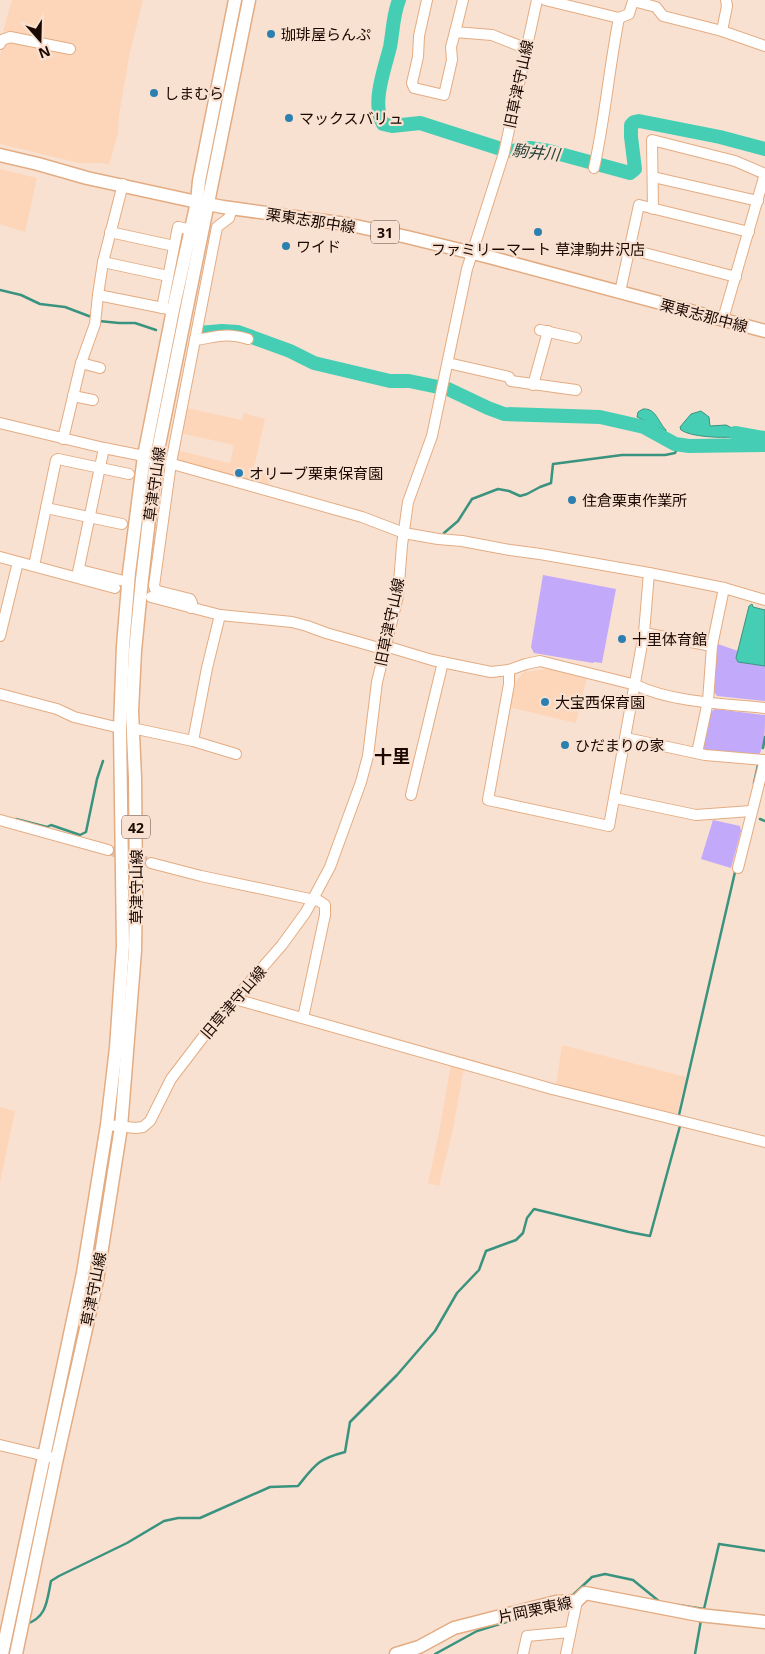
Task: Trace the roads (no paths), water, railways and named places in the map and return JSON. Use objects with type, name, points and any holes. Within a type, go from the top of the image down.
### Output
[{"type":"main road","name":"草津守山線","points":[[16,1654],[83,1273],[107,1125],[116,1048],[123,946],[126,728],[123,646],[128,582],[150,458],[204,217],[199,181],[235,0]]},
{"type":"main road","name":"草津守山線","points":[[2,1654],[97,1280],[121,1127],[135,951],[136,890],[135,778],[126,728],[135,651],[150,458],[168,309],[202,203],[248,0]]},
{"type":"main road","name":"栗東志那中線","points":[[0,155],[74,175],[123,184],[202,203],[346,224],[472,252],[765,331]]},
{"type":"main road","name":"片岡栗東線","points":[[396,1654],[419,1647],[454,1628],[556,1602],[577,1601],[585,1593],[699,1615],[765,1622]]},
{"type":"street","points":[[427,0],[412,83],[414,88],[444,95],[452,60],[451,47],[463,0]]},
{"type":"street","name":"旧草津守山線","points":[[107,1125],[143,1127],[150,1121],[171,1079],[235,998],[282,945],[306,912],[330,867],[361,782],[368,756],[377,682],[398,596],[408,502],[432,436],[472,252],[504,150],[537,0]]},
{"type":"street","points":[[545,0],[619,18],[629,14],[633,1],[656,7],[663,16],[722,31],[765,46]]},
{"type":"street","points":[[722,31],[727,6],[726,0]]},
{"type":"street","points":[[594,168],[602,130],[610,65],[619,18]]},
{"type":"street","points":[[455,32],[492,36],[525,48]]},
{"type":"street","points":[[0,44],[2,40],[10,37],[70,49]]},
{"type":"street","points":[[653,209],[652,140],[735,161],[765,174],[723,319]]},
{"type":"street","points":[[653,177],[758,201]]},
{"type":"street","points":[[63,439],[81,364],[95,319],[103,262],[123,184]]},
{"type":"street","points":[[620,292],[638,206],[749,232]]},
{"type":"street","points":[[191,608],[192,603],[190,599],[155,589],[171,463],[217,227],[229,218],[232,208]]},
{"type":"street","points":[[98,295],[168,309],[168,276],[178,227],[192,230]]},
{"type":"street","points":[[110,232],[174,246]]},
{"type":"street","points":[[629,249],[736,276]]},
{"type":"street","points":[[103,262],[168,276]]},
{"type":"street","points":[[533,385],[544,330],[576,338]]},
{"type":"street","points":[[195,340],[223,335],[235,335],[248,339]]},
{"type":"street","points":[[448,363],[510,377],[511,381],[576,390]]},
{"type":"street","points":[[81,364],[100,368]]},
{"type":"street","points":[[73,396],[93,400]]},
{"type":"street","points":[[0,422],[63,439],[171,463],[362,517],[404,533],[649,573],[724,588],[765,600]]},
{"type":"street","points":[[78,573],[104,448]]},
{"type":"street","points":[[34,566],[56,460],[129,474]]},
{"type":"street","points":[[46,508],[122,524]]},
{"type":"street","points":[[0,557],[34,566],[128,582]]},
{"type":"street","points":[[0,636],[18,562]]},
{"type":"street","points":[[78,573],[115,588]]},
{"type":"street","points":[[509,670],[509,684],[488,800],[609,826],[636,686],[644,634],[649,573]]},
{"type":"street","points":[[697,753],[708,701],[712,646],[724,588]]},
{"type":"street","points":[[151,597],[220,615],[292,622],[379,648],[392,648],[443,662],[491,672],[509,670],[540,661],[672,697],[765,708]]},
{"type":"street","points":[[193,741],[207,668],[220,615]]},
{"type":"street","points":[[644,634],[712,646]]},
{"type":"street","points":[[411,795],[443,662]]},
{"type":"street","points":[[0,694],[57,709],[74,717],[193,741],[236,754]]},
{"type":"street","points":[[626,738],[705,755],[765,760],[738,868]]},
{"type":"street","points":[[615,798],[696,815],[751,811]]},
{"type":"street","points":[[0,820],[108,850]]},
{"type":"street","points":[[152,862],[201,876],[319,901],[325,905],[326,915],[303,1018]]},
{"type":"street","points":[[235,998],[552,1089],[765,1142]]},
{"type":"street","points":[[0,1445],[51,1457]]},
{"type":"street","points":[[566,1654],[577,1601]]},
{"type":"street","points":[[523,1654],[527,1636],[570,1632]]},
{"type":"water","points":[[643,409],[654,413],[666,431],[637,417],[638,412]]},
{"type":"water","points":[[701,411],[709,417],[710,426],[726,425],[736,430],[733,437],[698,436],[681,430],[680,427],[691,414]]},
{"type":"water","points":[[752,604],[753,607],[765,610],[765,666],[738,662],[736,658],[749,606]]},
{"type":"waterway","name":"駒井川","points":[[399,0],[395,11],[390,47],[380,86],[378,106],[383,124],[392,126],[420,123],[498,148],[513,151],[530,148],[549,151],[630,173],[635,169],[631,125],[639,121],[720,137],[765,149]]},
{"type":"waterway","points":[[0,290],[21,295],[40,304],[65,307],[94,318]]},
{"type":"waterway","points":[[99,321],[135,323],[156,330]]},
{"type":"waterway","points":[[198,333],[238,332],[290,351],[314,363],[390,381],[409,381],[448,389],[504,414],[600,417],[644,427],[675,444],[689,446],[765,445]]},
{"type":"waterway","points":[[735,433],[764,438]]},
{"type":"waterway","points":[[444,533],[458,521],[472,499],[498,489],[520,496],[551,483],[553,464],[622,455],[665,455],[675,453],[679,445]]},
{"type":"waterway","points":[[763,748],[765,737]]},
{"type":"waterway","points":[[16,819],[47,827],[51,825],[80,835],[86,832],[97,779],[103,761]]},
{"type":"waterway","points":[[754,783],[758,765]]},
{"type":"waterway","points":[[760,819],[765,821]]},
{"type":"waterway","points":[[679,1115],[735,872]]},
{"type":"waterway","points":[[26,1624],[42,1613],[47,1601],[51,1581],[59,1576],[127,1543],[164,1521],[178,1518],[200,1518],[270,1487],[298,1486],[323,1460],[345,1452],[350,1422],[397,1375],[435,1331],[457,1293],[479,1270],[486,1251],[516,1240],[523,1233],[527,1218],[534,1209],[650,1236],[680,1126]]},
{"type":"waterway","points":[[704,1609],[719,1544],[765,1551]]},
{"type":"waterway","points":[[572,1596],[592,1577],[605,1574],[633,1580],[660,1602]]},
{"type":"waterway","points":[[678,1605],[704,1609]]},
{"type":"waterway","points":[[435,1654],[477,1631],[539,1612]]},
{"type":"waterway","points":[[695,1654],[701,1620]]},
{"type":"tunnel","points":[[108,850],[151,863]]},
{"type":"place","name":"珈琲屋らんぷ","points":[[271,34]]},
{"type":"place","name":"しまむら","points":[[154,93]]},
{"type":"place","name":"マックスバリュ","points":[[289,118]]},
{"type":"place","name":"ファミリーマート 草津駒井沢店","points":[[538,232]]},
{"type":"place","name":"ワイド","points":[[286,246]]},
{"type":"place","name":"オリーブ栗東保育園","points":[[239,473]]},
{"type":"place","name":"住倉栗東作業所","points":[[572,500]]},
{"type":"place","name":"十里体育館","points":[[622,639]]},
{"type":"place","name":"大宝西保育園","points":[[545,702]]},
{"type":"place","name":"ひだまりの家","points":[[565,745]]},
{"type":"district","name":"十里","points":[[392,756]]}]
